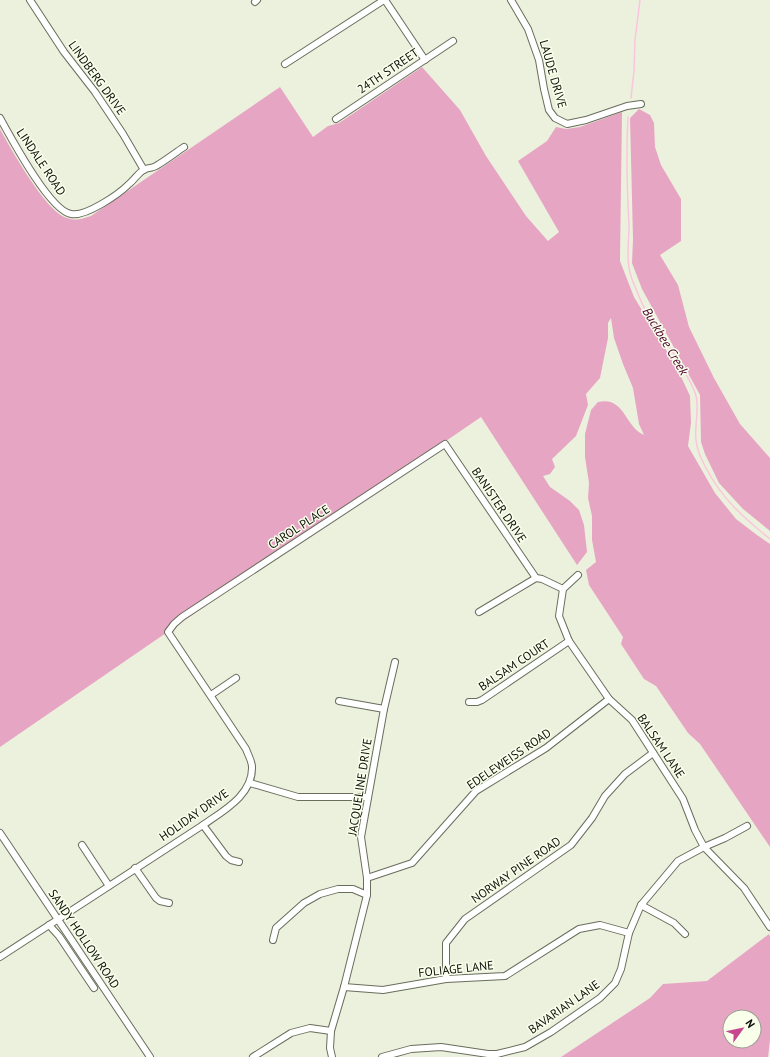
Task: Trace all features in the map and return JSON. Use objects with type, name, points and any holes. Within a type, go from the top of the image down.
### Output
[{"type":"street","name":"LINDBERG DRIVE","points":[[30,0],[64,52],[95,92],[123,134],[144,170]]},
{"type":"street","points":[[285,64],[384,0],[425,60]]},
{"type":"street","name":"LAUDE DRIVE","points":[[512,0],[528,29],[539,60],[549,110],[555,118],[567,124],[586,120],[627,106],[641,104]]},
{"type":"street","name":"24TH STREET","points":[[336,119],[453,41]]},
{"type":"street","name":"LINDALE ROAD","points":[[0,118],[33,173],[56,204],[70,214],[81,214],[91,210],[129,185],[144,170]]},
{"type":"street","points":[[144,170],[155,167],[184,147]]},
{"type":"street","name":"BANISTER DRIVE","points":[[445,444],[536,578]]},
{"type":"street","name":"CAROL PLACE","points":[[211,695],[168,632],[174,624],[182,617],[445,444]]},
{"type":"street","points":[[479,612],[536,578],[542,579],[562,589],[578,575]]},
{"type":"street","name":"BALSAM LANE","points":[[562,589],[559,616],[569,641],[609,699],[632,720],[654,753],[683,799],[695,830],[704,847],[744,888],[770,927]]},
{"type":"street","name":"BALSAM COURT","points":[[469,702],[477,702],[482,700],[569,641]]},
{"type":"street","name":"JACQUELINE DRIVE","points":[[332,1057],[330,1048],[331,1031],[344,987],[367,895],[367,878],[361,838],[384,709],[395,662]]},
{"type":"street","points":[[236,678],[211,695],[246,749],[252,766],[250,783],[298,797],[368,797]]},
{"type":"street","name":"EDELEWEISS ROAD","points":[[367,878],[412,863],[476,791],[546,748],[609,699]]},
{"type":"street","points":[[339,701],[384,709]]},
{"type":"street","name":"NORWAY PINE ROAD","points":[[446,980],[446,943],[465,919],[571,845],[592,818],[605,796],[626,774],[654,753]]},
{"type":"street","name":"HOLIDAY DRIVE","points":[[0,957],[203,825],[235,802],[250,783]]},
{"type":"street","points":[[203,825],[226,856],[231,860],[239,862]]},
{"type":"street","name":"BAVARIAN LANE","points":[[382,1057],[411,1049],[441,1047],[466,1054],[497,1054],[525,1047],[551,1032],[600,998],[615,983],[620,974],[630,933],[641,905],[678,861],[747,826]]},
{"type":"street","name":"SANDY HOLLOW ROAD","points":[[0,833],[150,1057]]},
{"type":"street","points":[[82,845],[109,886]]},
{"type":"street","points":[[135,868],[156,898],[160,901],[169,903]]},
{"type":"street","points":[[273,940],[276,928],[304,903],[320,894],[338,889],[353,889],[367,895]]},
{"type":"street","points":[[641,905],[674,922],[685,934]]},
{"type":"street","points":[[49,925],[59,936],[94,988]]},
{"type":"street","name":"FOLIAGE LANE","points":[[344,987],[383,990],[446,980],[505,976],[579,929],[600,926],[630,933]]},
{"type":"street","points":[[253,1057],[291,1033],[310,1028],[331,1031]]},
{"type":"shaded area","points":[[422,67],[460,110],[486,156],[526,216],[548,241],[559,232],[518,161],[547,141],[556,127],[566,129],[580,127],[622,112],[620,261],[634,297],[677,368],[690,396],[691,423],[688,446],[715,493],[736,519],[770,544],[770,847],[700,744],[688,733],[656,686],[644,679],[621,644],[623,637],[589,585],[586,570],[596,562],[592,540],[592,516],[588,498],[589,483],[585,457],[585,434],[591,410],[598,402],[607,401],[614,403],[624,413],[637,431],[644,435],[639,424],[633,388],[614,338],[611,318],[608,323],[608,338],[600,378],[586,394],[588,405],[576,436],[552,459],[555,467],[550,474],[543,476],[550,487],[570,501],[579,510],[584,525],[587,552],[577,565],[481,417],[0,747],[0,129],[30,179],[49,204],[67,218],[79,219],[91,216],[280,87],[313,137],[328,126],[339,123]]},
{"type":"shaded area","points":[[639,109],[650,115],[654,123],[655,147],[661,165],[681,199],[681,241],[660,255],[678,285],[689,327],[714,378],[740,424],[770,458],[770,531],[743,509],[719,483],[701,442],[700,395],[642,289],[632,263],[633,239],[630,118]]},
{"type":"shaded area","points":[[769,934],[770,1040],[768,1057],[561,1057],[650,998],[663,984],[707,981]]},
{"type":"waterway","points":[[631,98],[635,40],[640,0]]},
{"type":"waterway","name":"Buckbee Creek","points":[[628,117],[628,254],[629,268],[633,282],[646,311],[678,361],[694,390],[697,402],[697,444],[704,465],[726,499],[770,539]]}]
